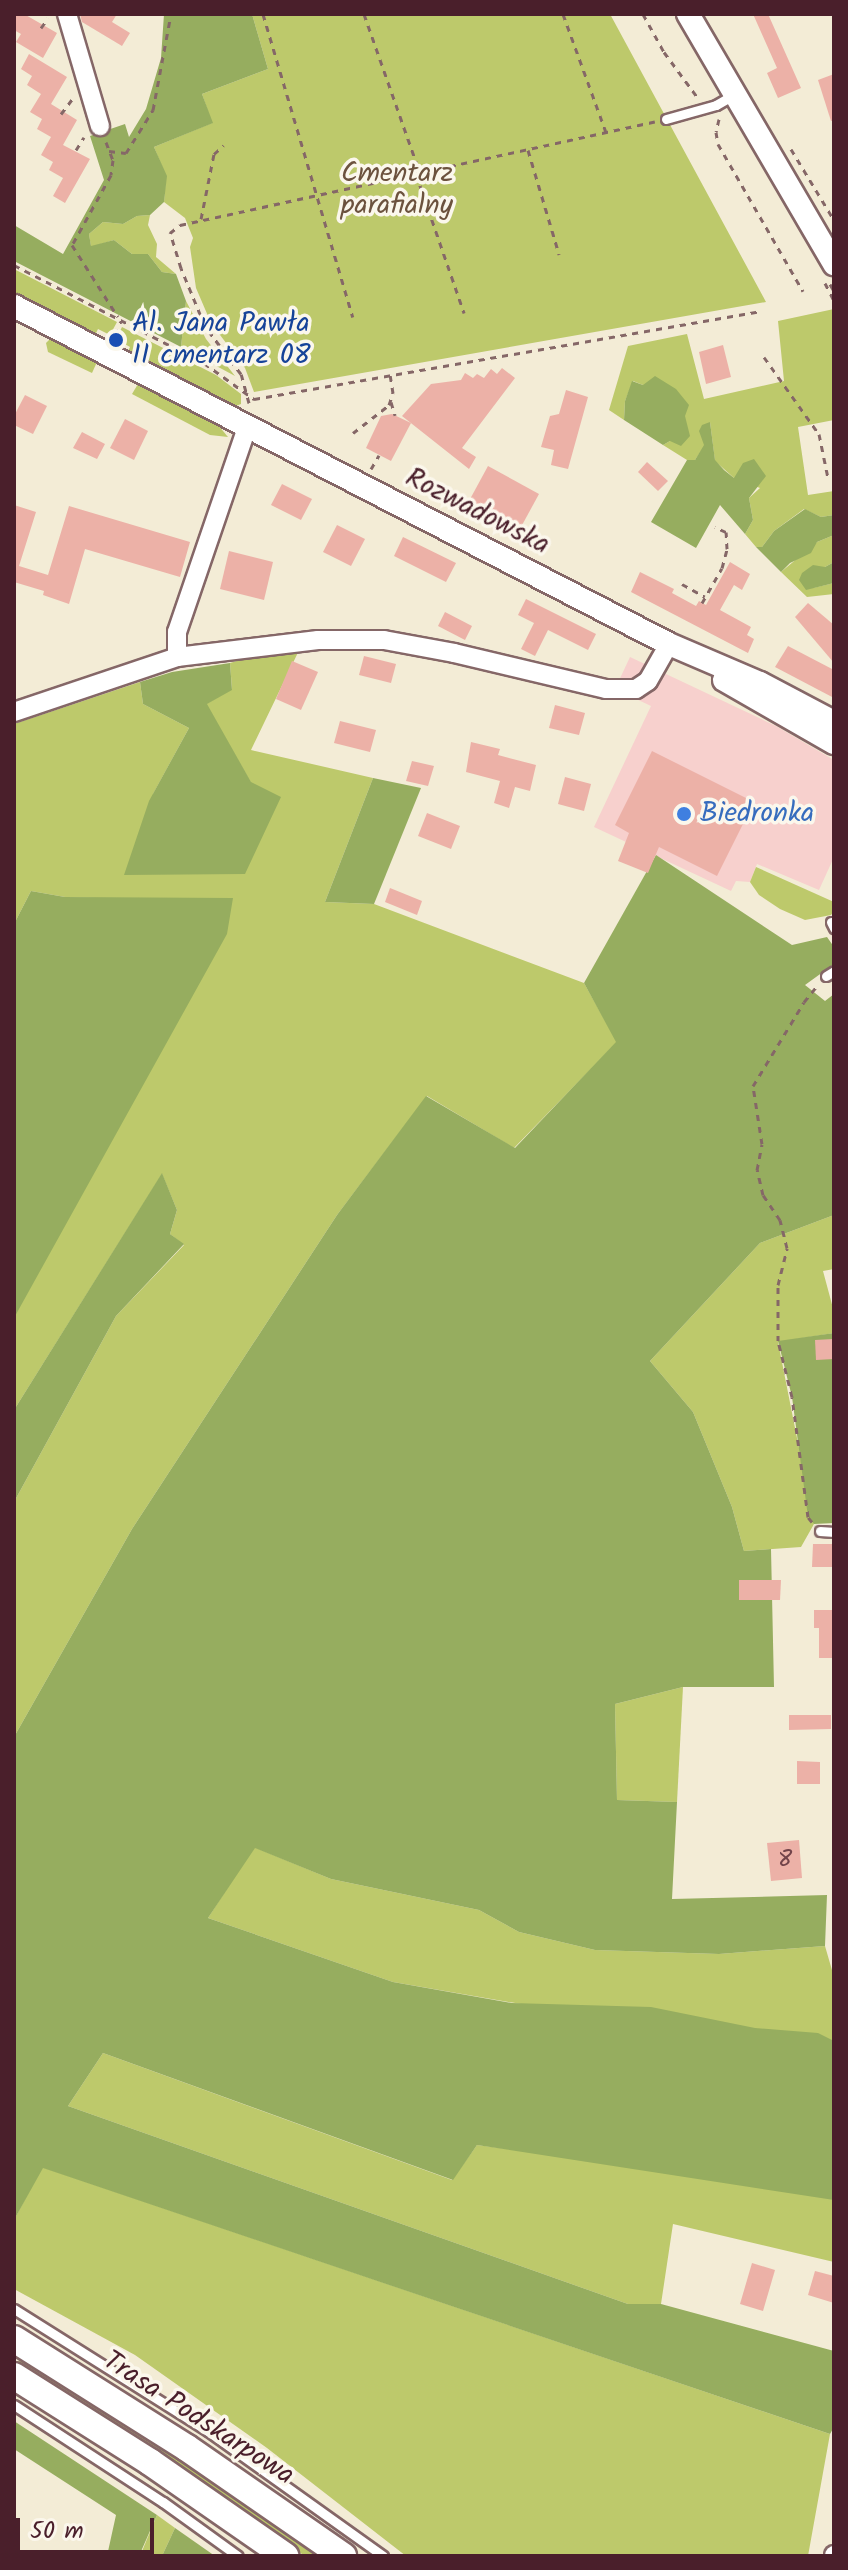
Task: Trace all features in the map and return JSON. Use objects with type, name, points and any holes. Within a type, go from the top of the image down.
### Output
[{"type":"main road","name":"Trasa Podskarpowa","points":[[14,2339],[175,2440],[343,2556]]},
{"type":"main road","points":[[14,2376],[150,2462],[285,2556]]},
{"type":"street","points":[[67,14],[94,128]]},
{"type":"street","points":[[688,14],[720,108],[828,270]]},
{"type":"street","name":"Rozwadowska","points":[[14,306],[674,647],[760,683],[834,722]]},
{"type":"street","points":[[177,657],[177,632],[247,427]]},
{"type":"street","points":[[14,712],[177,657],[318,640],[384,640],[606,689],[636,689],[648,681],[674,647]]},
{"type":"street","name":"Rozwadowska","points":[[674,647],[730,684],[834,743]]},
{"type":"lane","points":[[666,119],[720,108]]},
{"type":"lane","points":[[820,1531],[834,1532]]},
{"type":"lane","points":[[14,2309],[208,2431],[383,2556]]},
{"type":"lane","points":[[14,2405],[238,2556]]},
{"type":"path","points":[[41,28],[50,14]]},
{"type":"path","points":[[121,320],[72,245],[111,175],[113,160],[109,151],[126,153],[153,110],[171,14]]},
{"type":"path","points":[[263,14],[353,317]]},
{"type":"path","points":[[364,14],[464,313]]},
{"type":"path","points":[[563,14],[606,132]]},
{"type":"path","points":[[643,14],[664,52],[720,108],[716,132],[718,144],[803,291]]},
{"type":"path","points":[[61,114],[81,93]]},
{"type":"path","points":[[247,427],[249,395],[241,374],[205,326],[170,233],[180,225],[666,119]]},
{"type":"path","points":[[76,150],[94,128]]},
{"type":"path","points":[[201,219],[214,154],[224,145]]},
{"type":"path","points":[[528,150],[559,254]]},
{"type":"path","points":[[14,265],[204,363],[254,399],[761,311]]},
{"type":"path","points":[[828,270],[834,301]]},
{"type":"path","points":[[114,337],[121,320]]},
{"type":"path","points":[[764,357],[819,434],[828,478]]},
{"type":"path","points":[[390,375],[395,415]]},
{"type":"path","points":[[353,433],[356,429],[364,428],[391,402]]},
{"type":"path","points":[[371,470],[379,455]]},
{"type":"path","points":[[702,603],[722,568],[727,549],[726,532],[715,527]]},
{"type":"path","points":[[682,584],[705,597]]},
{"type":"path","points":[[820,1531],[808,1517],[792,1397],[778,1341],[778,1285],[787,1248],[780,1220],[763,1195],[757,1170],[762,1144],[753,1086],[804,1002],[830,974]]},
{"type":"shaded area","points":[[630,657],[776,726],[834,760],[834,857],[819,890],[757,864],[750,882],[736,881],[731,891],[594,827],[651,706],[615,689]]},
{"type":"green space","points":[[164,14],[252,14],[268,69],[202,94],[213,123],[154,147],[167,176],[164,202],[150,215],[137,216],[123,224],[103,222],[89,234],[91,246],[114,240],[132,254],[148,254],[162,272],[176,274],[186,301],[181,347],[14,261],[14,225],[63,254],[104,180],[90,136],[125,124],[129,137],[146,109],[161,58]]},
{"type":"green space","name":"Cmentarz parafialny","points":[[252,14],[610,14],[766,302],[254,392],[245,368],[211,323],[196,288],[190,247],[193,238],[185,218],[164,202],[166,176],[154,147],[212,123],[202,94],[268,69]]},
{"type":"green space","points":[[150,215],[148,225],[157,244],[156,257],[176,274],[162,272],[148,254],[132,254],[114,240],[91,247],[89,234],[103,222],[123,224],[137,216]]},
{"type":"green space","points":[[14,269],[117,322],[110,335],[98,329],[95,335],[14,294]]},
{"type":"green space","points":[[186,301],[206,339],[235,376],[181,347]]},
{"type":"green space","points":[[834,309],[834,420],[798,427],[808,495],[834,491],[834,515],[821,517],[804,509],[774,531],[762,547],[756,547],[745,534],[753,520],[749,498],[760,488],[734,478],[715,461],[710,422],[705,445],[695,460],[687,460],[663,445],[670,441],[643,385],[633,381],[625,401],[624,420],[609,410],[628,346],[687,334],[704,399],[784,381],[778,321]]},
{"type":"green space","points":[[122,327],[216,375],[241,394],[241,404],[233,407],[127,353],[130,347],[116,339]]},
{"type":"green space","points":[[51,338],[97,362],[92,373],[48,352],[46,343]]},
{"type":"green space","points":[[655,376],[676,389],[689,405],[685,416],[690,436],[681,446],[670,441],[663,445],[624,420],[625,401],[632,381],[643,385]]},
{"type":"green space","points":[[138,384],[218,425],[228,437],[210,435],[132,394]]},
{"type":"green space","points":[[710,422],[715,460],[724,470],[734,478],[743,463],[754,459],[766,476],[749,498],[753,520],[745,534],[720,505],[696,548],[651,522],[687,460],[695,460],[704,445],[699,431],[702,425]]},
{"type":"green space","points":[[805,509],[821,517],[834,515],[834,535],[817,542],[811,553],[790,563],[781,572],[756,547],[762,547],[774,531]]},
{"type":"green space","points":[[834,535],[834,562],[825,567],[813,588],[834,583],[834,594],[807,597],[781,572],[817,542]]},
{"type":"green space","points":[[834,562],[834,583],[806,590],[799,580],[802,573],[813,565],[825,567]]},
{"type":"green space","points":[[304,640],[251,750],[373,778],[325,902],[374,904],[584,983],[617,1042],[514,1148],[427,1096],[337,1215],[132,1529],[14,1737],[14,1502],[116,1316],[184,1245],[170,1234],[177,1210],[162,1174],[14,1410],[14,1299],[125,899],[65,897],[31,891],[14,924],[14,724],[140,682],[143,704],[189,728],[153,794],[251,783],[206,704],[232,689],[230,663]]},
{"type":"green space","points":[[230,663],[232,690],[207,704],[251,782],[281,797],[245,874],[124,875],[149,801],[189,728],[143,704],[140,682],[172,672]]},
{"type":"green space","points":[[373,778],[421,788],[374,904],[325,902]]},
{"type":"green space","points":[[656,855],[792,945],[827,937],[834,947],[834,964],[805,985],[825,1001],[834,994],[834,1215],[760,1243],[650,1361],[693,1412],[732,1507],[744,1551],[771,1549],[774,1687],[683,1687],[615,1704],[617,1800],[677,1802],[672,1899],[827,1895],[825,1946],[719,1954],[595,1950],[519,1932],[479,1910],[331,1879],[255,1848],[208,1918],[393,1982],[512,2003],[651,2007],[755,2028],[818,2033],[834,2041],[834,2200],[477,2145],[453,2180],[103,2053],[68,2106],[628,2304],[661,2304],[834,2351],[834,2427],[830,2434],[43,2168],[14,2220],[14,1737],[132,1529],[337,1215],[426,1096],[515,1148],[616,1042],[584,983]]},
{"type":"green space","points":[[756,867],[834,902],[834,911],[831,915],[805,920],[780,909],[759,895],[750,882]]},
{"type":"green space","points":[[31,891],[65,897],[233,898],[227,934],[14,1318],[14,924]]},
{"type":"green space","points":[[162,1173],[177,1210],[170,1234],[184,1244],[116,1316],[14,1502],[14,1410]]},
{"type":"green space","points":[[834,1215],[834,1269],[823,1271],[834,1312],[834,1333],[778,1342],[814,1524],[801,1547],[744,1551],[732,1507],[693,1412],[650,1361],[760,1243]]},
{"type":"green space","points":[[834,1333],[834,1523],[814,1524],[808,1517],[792,1397],[778,1341]]},
{"type":"green space","points":[[683,1687],[677,1802],[617,1800],[615,1704]]},
{"type":"green space","points":[[254,1847],[331,1879],[479,1910],[519,1932],[595,1950],[719,1954],[825,1946],[834,1977],[834,2058],[393,1982],[208,1918]]},
{"type":"green space","points":[[103,2053],[452,2180],[477,2145],[834,2192],[834,2262],[673,2224],[661,2304],[628,2304],[68,2106]]},
{"type":"green space","points":[[42,2167],[830,2434],[808,2556],[406,2556],[267,2448],[135,2355],[14,2289],[14,2220]]},
{"type":"green space","points":[[22,2357],[130,2424],[322,2556],[305,2556],[16,2364]]},
{"type":"green space","points":[[14,2421],[157,2515],[139,2556],[107,2556],[116,2515],[14,2449]]},
{"type":"green space","points":[[157,2515],[175,2528],[162,2556],[140,2556]]},
{"type":"green space","points":[[175,2528],[215,2556],[162,2556]]},
{"type":"building","points":[[14,14],[24,14],[57,33],[43,58],[16,42],[21,34],[14,30]]},
{"type":"building","points":[[80,14],[117,14],[112,22],[130,33],[122,46],[82,22]]},
{"type":"building","points":[[753,14],[768,14],[801,88],[778,98],[767,73],[777,68]]},
{"type":"building","points":[[29,54],[67,77],[51,104],[77,120],[63,145],[90,159],[65,203],[53,196],[63,178],[49,170],[53,162],[41,155],[51,137],[37,129],[42,119],[30,112],[41,94],[27,85],[32,76],[21,69]]},
{"type":"building","points":[[834,74],[834,120],[831,121],[818,80]]},
{"type":"building","points":[[723,345],[731,377],[706,384],[699,352]]},
{"type":"building","points":[[502,368],[515,378],[462,448],[476,457],[469,469],[402,416],[431,384],[461,380],[465,373],[473,378],[477,374],[484,378],[491,369],[497,374]]},
{"type":"building","points":[[566,390],[588,397],[568,469],[551,465],[554,450],[541,447],[550,416],[559,414]]},
{"type":"building","points":[[25,395],[47,406],[33,434],[14,425],[14,416]]},
{"type":"building","points":[[392,414],[411,423],[391,461],[366,448],[381,416]]},
{"type":"building","points":[[125,419],[148,431],[134,460],[110,448]]},
{"type":"building","points":[[82,432],[105,444],[97,459],[73,448]]},
{"type":"building","points":[[647,462],[668,481],[658,491],[638,472]]},
{"type":"building","points":[[488,466],[539,494],[521,527],[469,501]]},
{"type":"building","points":[[282,484],[312,499],[301,520],[271,505]]},
{"type":"building","points":[[14,505],[36,512],[19,566],[48,575],[69,506],[190,542],[180,577],[85,549],[69,604],[43,595],[44,591],[14,582]]},
{"type":"building","points":[[337,525],[365,539],[351,566],[323,552]]},
{"type":"building","points":[[403,537],[456,563],[446,582],[394,556]]},
{"type":"building","points":[[229,551],[273,562],[264,600],[220,589]]},
{"type":"building","points":[[730,562],[750,574],[742,590],[734,585],[720,610],[751,627],[747,635],[754,639],[748,653],[631,592],[640,572],[674,589],[672,593],[696,606],[699,601],[706,605]]},
{"type":"building","points":[[526,599],[596,634],[588,650],[548,630],[535,656],[521,649],[534,623],[518,615]]},
{"type":"building","points":[[808,603],[834,625],[834,663],[795,617]]},
{"type":"building","points":[[445,612],[472,626],[465,640],[438,626]]},
{"type":"building","points":[[788,646],[834,670],[834,698],[775,667]]},
{"type":"building","points":[[364,656],[396,664],[391,683],[359,675]]},
{"type":"building","points":[[292,661],[318,672],[301,710],[276,699]]},
{"type":"building","points":[[555,705],[585,713],[579,735],[549,728]]},
{"type":"building","points":[[340,721],[376,730],[370,752],[334,743]]},
{"type":"building","points":[[471,742],[500,749],[498,755],[536,765],[530,791],[515,787],[509,808],[494,803],[500,781],[466,772]]},
{"type":"building","name":"Biedronka","points":[[652,751],[754,802],[717,876],[659,847],[648,873],[618,861],[629,833],[615,825]]},
{"type":"building","points":[[412,761],[434,766],[428,786],[406,781]]},
{"type":"building","points":[[565,777],[591,784],[584,811],[558,804]]},
{"type":"building","points":[[427,813],[460,826],[451,849],[418,836]]},
{"type":"building","points":[[390,888],[422,901],[417,915],[385,902]]},
{"type":"building","points":[[833,1339],[834,1359],[816,1360],[815,1340]]},
{"type":"building","points":[[813,1544],[834,1544],[834,1567],[812,1567]]},
{"type":"building","points":[[739,1580],[781,1580],[780,1600],[739,1600]]},
{"type":"building","points":[[814,1610],[834,1610],[834,1658],[819,1658],[819,1628],[814,1628]]},
{"type":"building","points":[[789,1715],[831,1715],[831,1729],[789,1730]]},
{"type":"building","points":[[797,1761],[820,1762],[820,1784],[797,1784]]},
{"type":"building","points":[[799,1840],[802,1878],[771,1881],[767,1843]]},
{"type":"building","points":[[752,2263],[775,2270],[763,2311],[740,2304]]},
{"type":"building","points":[[815,2271],[834,2276],[834,2303],[808,2295]]},
{"type":"place","name":"Al. Jana Pawła II cmentarz 08","points":[[116,340]]},
{"type":"place","name":"Biedronka","points":[[684,814]]}]
